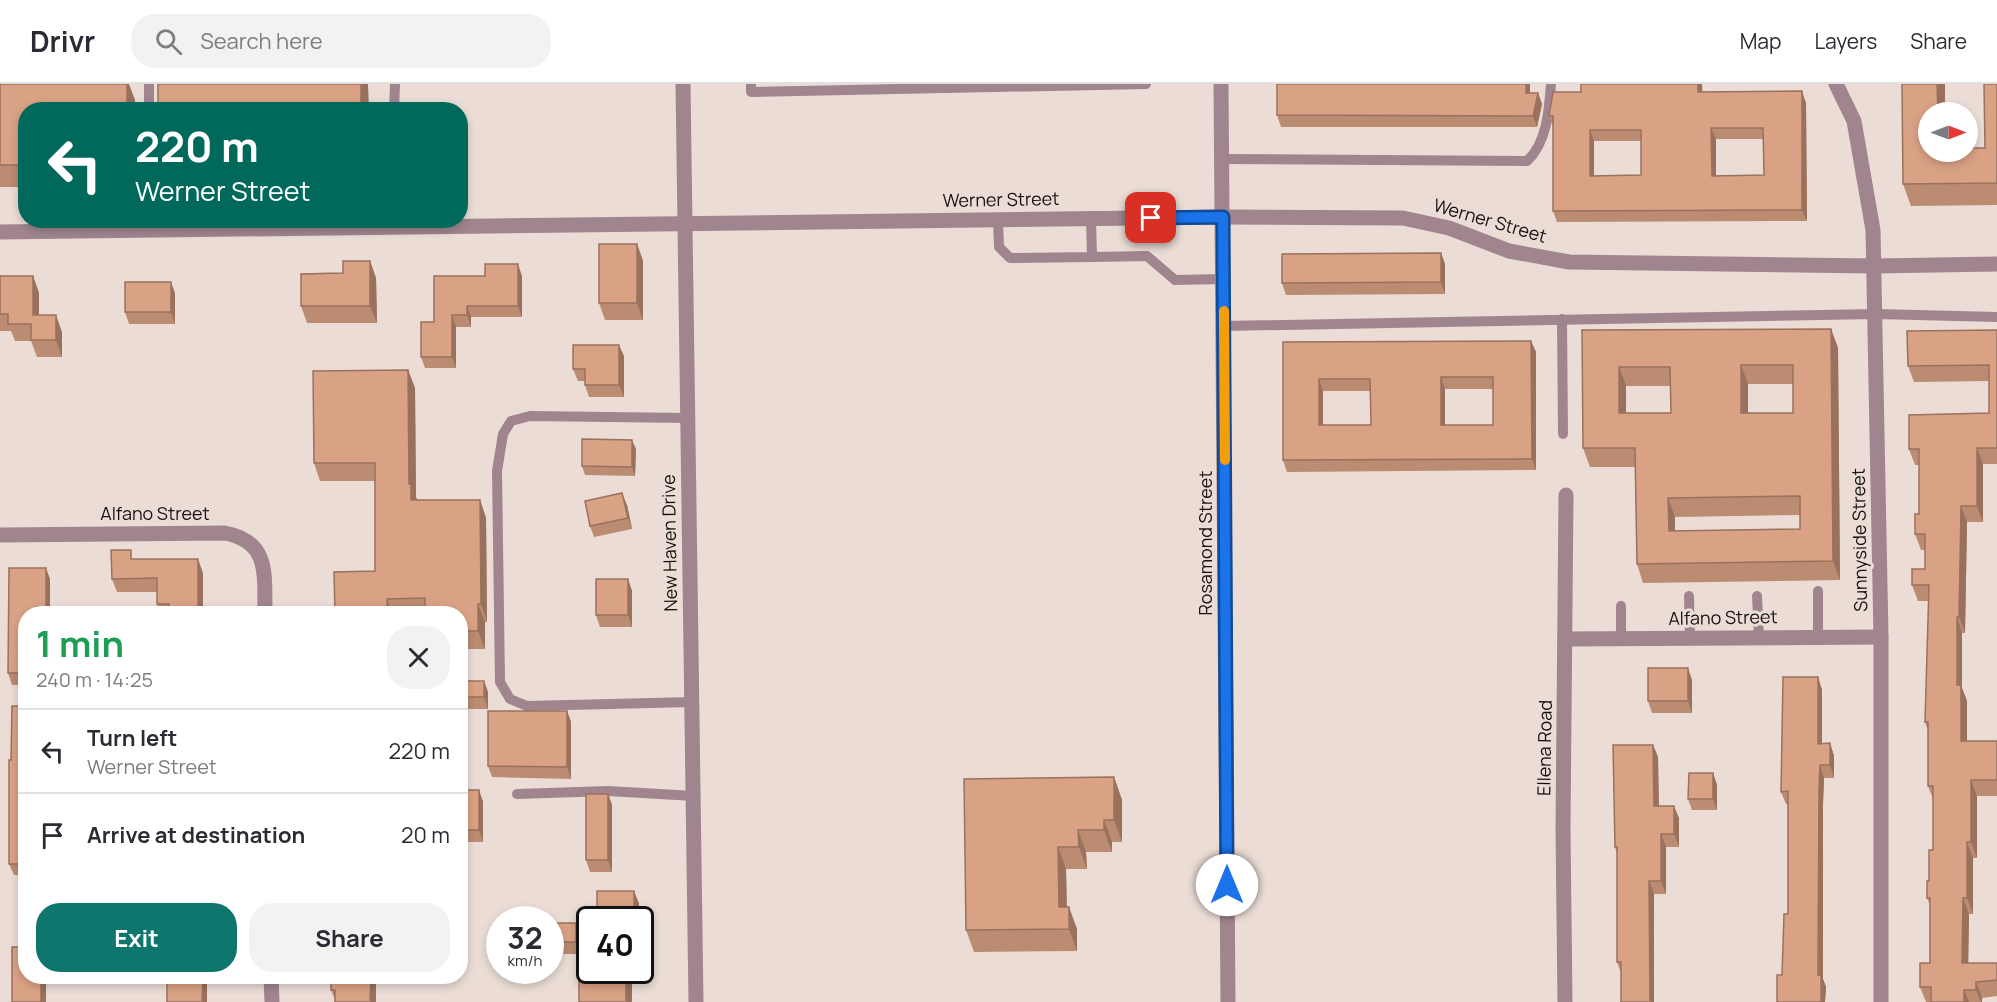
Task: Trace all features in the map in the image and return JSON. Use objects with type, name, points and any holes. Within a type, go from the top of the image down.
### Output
[{"type":"street","name":"New Haven Drive","points":[[683,84],[696,1002]]},
{"type":"street","name":"Rosamond Street","points":[[1221,84],[1228,1002]]},
{"type":"street","name":"Sunnyside Street","points":[[1836,84],[1854,121],[1873,230],[1881,637],[1881,1002]]},
{"type":"street","name":"Werner Street","points":[[468,224],[1223,217],[1403,218],[1449,228],[1509,251],[1569,262],[1874,266],[1997,264]]},
{"type":"street","name":"Werner Street","points":[[0,232],[86,228]]},
{"type":"street","name":"Ellena Road","points":[[1565,1002],[1563,829],[1566,495]]},
{"type":"street","name":"Alfano Street","points":[[0,535],[225,533],[241,536],[258,550],[264,570],[265,606]]},
{"type":"street","name":"Alfano Street","points":[[1566,639],[1881,637]]},
{"type":"street","points":[[271,984],[272,1002]]},
{"type":"lane","points":[[149,84],[149,102]]},
{"type":"lane","points":[[394,102],[395,84]]},
{"type":"lane","points":[[751,84],[751,92],[1146,84]]},
{"type":"lane","points":[[1222,159],[1527,161],[1537,152],[1548,113],[1551,84]]},
{"type":"lane","points":[[1091,219],[1092,257]]},
{"type":"lane","points":[[998,220],[999,247],[1010,258],[1148,256],[1175,280],[1223,279]]},
{"type":"lane","points":[[1224,326],[1876,314],[1997,317]]},
{"type":"lane","points":[[1562,319],[1563,434]]},
{"type":"lane","points":[[688,418],[530,416],[511,421],[503,434],[497,471],[500,682],[510,699],[527,706],[693,702]]},
{"type":"lane","points":[[1818,591],[1818,637]]},
{"type":"lane","points":[[1689,596],[1690,638]]},
{"type":"lane","points":[[1757,596],[1759,638]]},
{"type":"lane","points":[[1621,606],[1621,639]]},
{"type":"lane","points":[[517,794],[608,791],[694,796]]},
{"type":"building","points":[[0,84],[127,84],[127,102],[18,102],[18,165],[0,165]]},
{"type":"building","points":[[158,84],[361,84],[361,102],[158,102]]},
{"type":"building","points":[[1277,84],[1526,84],[1526,93],[1538,93],[1533,116],[1277,115]]},
{"type":"building","points":[[1581,84],[1698,84],[1698,92],[1802,91],[1802,210],[1553,211],[1553,116],[1549,116],[1553,92],[1581,92]],"holes":[[[1711,128],[1763,128],[1764,175],[1712,176]],[[1590,130],[1641,130],[1641,175],[1590,176]]]},
{"type":"building","points":[[1902,84],[1937,84],[1938,102],[1918,102],[1918,162],[1978,162],[1978,148],[1985,148],[1984,84],[1997,84],[1997,183],[1903,184]]},
{"type":"building","points":[[599,244],[637,244],[637,303],[599,303]]},
{"type":"building","points":[[1441,253],[1441,282],[1282,283],[1282,254]]},
{"type":"building","points":[[343,261],[370,261],[370,306],[301,306],[301,274],[343,273]]},
{"type":"building","points":[[485,264],[518,264],[518,306],[467,306],[467,315],[452,315],[452,357],[421,357],[421,322],[434,322],[434,276],[485,276]]},
{"type":"building","points":[[0,276],[33,276],[33,315],[56,315],[56,340],[31,340],[31,324],[8,324],[8,314],[0,314]]},
{"type":"building","points":[[125,282],[171,282],[171,312],[125,312]]},
{"type":"building","points":[[1831,329],[1833,561],[1637,564],[1635,448],[1583,448],[1582,330]],"holes":[[[1741,365],[1793,365],[1793,413],[1741,413]],[[1619,367],[1670,367],[1671,413],[1619,413]],[[1800,496],[1800,529],[1669,531],[1668,498]]]},
{"type":"building","points":[[1997,330],[1997,448],[1977,448],[1977,506],[1961,506],[1957,685],[1961,685],[1961,741],[1997,741],[1997,780],[1971,780],[1971,842],[1967,842],[1967,898],[1963,898],[1962,963],[1997,963],[1997,980],[1976,982],[1976,990],[1964,990],[1964,1002],[1931,1002],[1931,987],[1920,987],[1920,963],[1930,963],[1930,898],[1927,898],[1927,881],[1929,881],[1929,850],[1933,850],[1933,786],[1928,786],[1928,722],[1925,722],[1929,585],[1912,585],[1912,569],[1925,569],[1925,534],[1915,534],[1915,514],[1919,514],[1919,449],[1909,449],[1909,415],[1989,413],[1989,365],[1908,366],[1907,331]]},
{"type":"building","points":[[1531,341],[1532,459],[1283,460],[1283,342]],"holes":[[[1441,377],[1493,377],[1493,425],[1441,425]],[[1319,379],[1370,379],[1371,425],[1319,425]]]},
{"type":"building","points":[[573,345],[619,345],[619,385],[585,385],[585,369],[573,369]]},
{"type":"building","points":[[408,370],[411,500],[480,500],[481,604],[478,604],[478,631],[468,631],[468,606],[425,606],[425,598],[387,599],[387,606],[335,606],[334,572],[375,571],[375,463],[314,463],[313,371]]},
{"type":"building","points":[[582,439],[632,440],[632,467],[582,466]]},
{"type":"building","points":[[622,493],[628,518],[590,526],[585,501]]},
{"type":"building","points":[[111,550],[131,550],[131,559],[198,559],[198,606],[157,604],[157,578],[112,579]]},
{"type":"building","points":[[9,568],[46,568],[46,606],[18,606],[18,673],[8,673]]},
{"type":"building","points":[[596,579],[628,579],[628,615],[596,615]]},
{"type":"building","points":[[1648,668],[1688,668],[1688,701],[1648,701]]},
{"type":"building","points":[[1783,677],[1818,677],[1818,744],[1830,743],[1830,765],[1820,765],[1819,791],[1818,975],[1821,975],[1821,1002],[1777,1002],[1777,975],[1782,975],[1784,914],[1788,914],[1788,791],[1781,792]]},
{"type":"building","points":[[468,681],[484,681],[484,697],[468,697]]},
{"type":"building","points":[[12,706],[18,706],[18,864],[9,864],[9,760],[11,760]]},
{"type":"building","points":[[488,711],[567,711],[567,767],[488,766]]},
{"type":"building","points":[[1613,745],[1653,745],[1654,806],[1674,806],[1674,834],[1661,834],[1661,881],[1649,881],[1650,1002],[1621,1002],[1621,962],[1617,962],[1617,847],[1615,847]]},
{"type":"building","points":[[1689,773],[1713,773],[1713,799],[1688,799]]},
{"type":"building","points":[[1114,777],[1114,820],[1104,820],[1104,830],[1078,830],[1079,847],[1058,847],[1059,907],[1069,907],[1069,929],[966,930],[964,779]]},
{"type":"building","points":[[468,790],[479,790],[479,830],[468,830]]},
{"type":"building","points":[[586,794],[608,794],[608,860],[586,860]]},
{"type":"building","points":[[597,891],[634,891],[634,906],[597,906]]},
{"type":"building","points":[[564,923],[576,923],[576,942],[564,942]]},
{"type":"building","points":[[12,947],[18,947],[18,984],[41,984],[41,1002],[12,1002]]},
{"type":"building","points":[[167,984],[203,984],[202,1002],[167,1002]]},
{"type":"building","points":[[331,984],[371,984],[370,1002],[335,1002],[335,990],[331,990]]},
{"type":"building","points":[[579,984],[626,984],[626,1002],[579,1002]]},
{"type":"slow traffic","points":[[1224,311],[1225,460]]},
{"type":"route","points":[[1151,218],[1223,217],[1227,885]]}]
